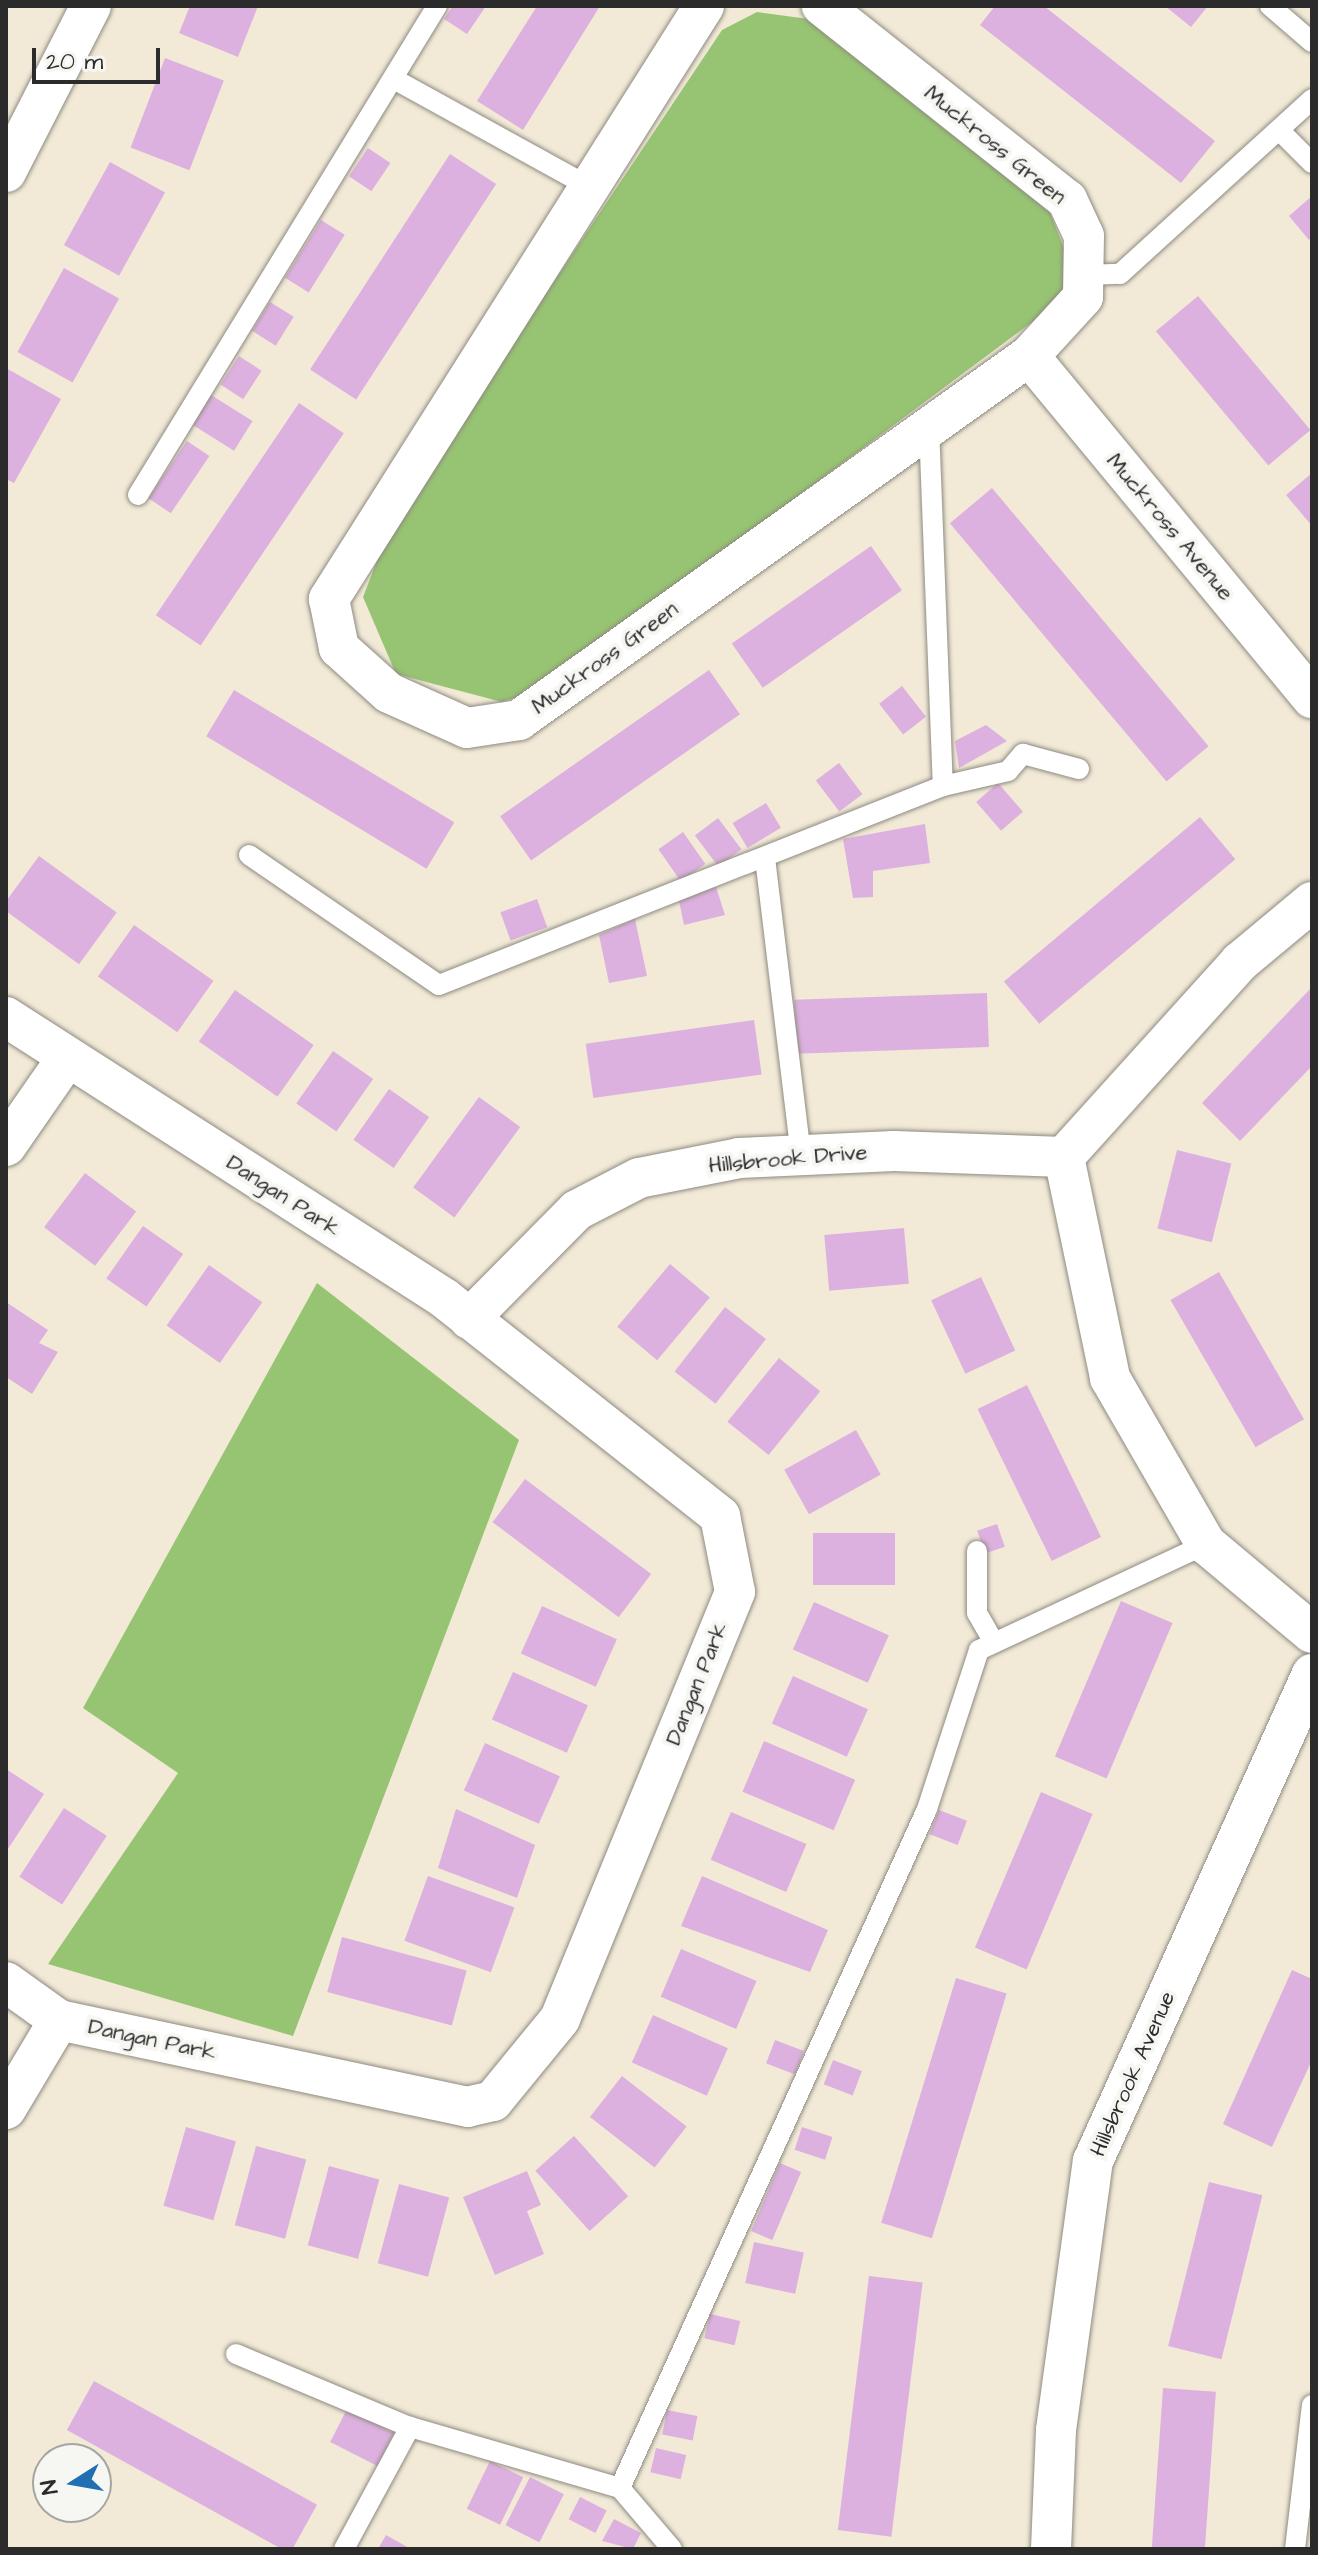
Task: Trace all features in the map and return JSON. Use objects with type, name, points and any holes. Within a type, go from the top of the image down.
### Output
[{"type":"street","points":[[6,172],[91,6]]},
{"type":"street","name":"Muckross Green","points":[[704,6],[329,599],[339,648],[389,693],[467,728],[519,720],[929,424],[1029,356],[1083,297],[1084,236],[1067,200],[822,6]]},
{"type":"street","name":"Muckross Avenue","points":[[1029,356],[1312,698]]},
{"type":"street","points":[[1312,902],[1240,962],[1064,1157],[1110,1378],[1206,1544],[1312,1633]]},
{"type":"street","name":"Dangan Park","points":[[6,1017],[469,1319],[720,1516],[735,1592],[560,2019],[513,2083],[493,2101],[468,2107],[59,2020],[6,1982]]},
{"type":"street","points":[[6,1146],[67,1058]]},
{"type":"street","name":"Hillsbrook Drive","points":[[469,1319],[577,1210],[639,1178],[739,1158],[1064,1157]]},
{"type":"street","name":"Hillsbrook Avenue","points":[[1051,2549],[1056,2430],[1093,2161],[1312,1674]]},
{"type":"street","points":[[6,2109],[59,2020]]},
{"type":"lane","points":[[138,495],[437,6]]},
{"type":"lane","points":[[1270,6],[1312,42]]},
{"type":"lane","points":[[394,79],[588,186]]},
{"type":"lane","points":[[1084,275],[1120,274],[1312,99]]},
{"type":"lane","points":[[1279,130],[1312,163]]},
{"type":"lane","points":[[929,424],[943,786]]},
{"type":"lane","points":[[249,855],[439,985],[943,786],[1008,771],[1023,754],[1079,769]]},
{"type":"lane","points":[[765,858],[801,1156]]},
{"type":"lane","points":[[620,2488],[927,1809],[979,1650],[1206,1544]]},
{"type":"lane","points":[[977,1551],[977,1613],[993,1641]]},
{"type":"lane","points":[[236,2354],[410,2427],[620,2488],[672,2549]]},
{"type":"lane","points":[[1295,2549],[1312,2405]]},
{"type":"lane","points":[[344,2549],[410,2427]]},
{"type":"green space","points":[[757,12],[816,20],[1047,205],[1067,256],[1067,296],[539,689],[502,702],[396,674],[363,597],[390,527],[722,30]]},
{"type":"green space","points":[[317,1283],[519,1440],[293,2036],[48,1964],[178,1773],[83,1708]]},
{"type":"building","points":[[190,6],[258,6],[238,57],[179,33]]},
{"type":"building","points":[[453,6],[486,6],[467,34],[444,19]]},
{"type":"building","points":[[537,6],[600,6],[523,130],[477,101]]},
{"type":"building","points":[[995,6],[1044,6],[1215,141],[1181,183],[980,25]]},
{"type":"building","points":[[1165,6],[1208,6],[1191,27]]},
{"type":"building","points":[[165,58],[224,81],[189,170],[131,148]]},
{"type":"building","points":[[368,148],[390,163],[371,191],[349,176]]},
{"type":"building","points":[[450,154],[496,184],[356,399],[310,370]]},
{"type":"building","points":[[110,162],[165,193],[119,276],[64,245]]},
{"type":"building","points":[[1312,196],[1312,237],[1309,240],[1289,216]]},
{"type":"building","points":[[321,220],[345,235],[309,293],[285,278]]},
{"type":"building","points":[[64,268],[119,299],[73,383],[17,352]]},
{"type":"building","points":[[1198,296],[1310,430],[1268,465],[1156,331]]},
{"type":"building","points":[[270,302],[294,317],[276,346],[252,331]]},
{"type":"building","points":[[239,356],[262,371],[243,399],[220,385]]},
{"type":"building","points":[[6,368],[61,399],[14,483],[6,479]]},
{"type":"building","points":[[211,395],[253,421],[234,451],[192,425]]},
{"type":"building","points":[[299,403],[344,433],[201,645],[156,615]]},
{"type":"building","points":[[187,441],[209,456],[171,513],[148,498]]},
{"type":"building","points":[[1312,473],[1312,526],[1286,495]]},
{"type":"building","points":[[992,488],[1209,746],[1166,782],[950,523]]},
{"type":"building","points":[[871,546],[902,590],[763,688],[732,644]]},
{"type":"building","points":[[709,670],[740,714],[531,860],[500,816]]},
{"type":"building","points":[[902,686],[926,717],[903,735],[879,704]]},
{"type":"building","points":[[234,690],[454,822],[426,869],[206,736]]},
{"type":"building","points":[[986,725],[1007,741],[959,768],[955,741]]},
{"type":"building","points":[[839,763],[862,794],[839,812],[816,780]]},
{"type":"building","points":[[998,783],[1023,812],[1001,831],[976,802]]},
{"type":"building","points":[[766,803],[781,828],[748,848],[733,823]]},
{"type":"building","points":[[1200,817],[1235,859],[1039,1024],[1004,982]]},
{"type":"building","points":[[718,818],[741,849],[718,867],[695,835]]},
{"type":"building","points":[[925,824],[930,863],[873,871],[873,897],[853,898],[843,839]]},
{"type":"building","points":[[683,832],[705,864],[681,881],[658,849]]},
{"type":"building","points":[[39,856],[117,912],[79,964],[6,911],[6,901]]},
{"type":"building","points":[[716,887],[725,915],[684,925],[679,901]]},
{"type":"building","points":[[537,899],[547,927],[511,941],[500,912]]},
{"type":"building","points":[[635,919],[647,976],[609,983],[599,935]]},
{"type":"building","points":[[134,925],[213,981],[177,1032],[98,977]]},
{"type":"building","points":[[1312,987],[1312,1066],[1240,1141],[1202,1103]]},
{"type":"building","points":[[235,990],[314,1045],[278,1097],[199,1042]]},
{"type":"building","points":[[987,993],[989,1047],[796,1054],[794,1000]]},
{"type":"building","points":[[754,1020],[762,1074],[593,1098],[586,1044]]},
{"type":"building","points":[[333,1051],[373,1079],[336,1132],[296,1103]]},
{"type":"building","points":[[389,1089],[429,1117],[394,1168],[353,1140]]},
{"type":"building","points":[[479,1097],[520,1127],[454,1218],[413,1188]]},
{"type":"building","points":[[1177,1150],[1231,1164],[1212,1242],[1157,1229]]},
{"type":"building","points":[[85,1173],[136,1212],[95,1266],[44,1227]]},
{"type":"building","points":[[143,1226],[183,1254],[146,1307],[106,1278]]},
{"type":"building","points":[[904,1228],[909,1284],[829,1291],[824,1235]]},
{"type":"building","points":[[670,1264],[710,1297],[657,1360],[617,1327]]},
{"type":"building","points":[[209,1265],[262,1302],[220,1363],[167,1326]]},
{"type":"building","points":[[1219,1272],[1304,1419],[1256,1447],[1171,1300]]},
{"type":"building","points":[[981,1277],[1015,1350],[965,1374],[931,1300]]},
{"type":"building","points":[[6,1302],[48,1330],[39,1343],[58,1352],[32,1394],[6,1377]]},
{"type":"building","points":[[725,1307],[766,1339],[715,1404],[675,1372]]},
{"type":"building","points":[[779,1358],[820,1391],[769,1455],[727,1422]]},
{"type":"building","points":[[1027,1385],[1101,1537],[1052,1561],[978,1409]]},
{"type":"building","points":[[856,1430],[881,1475],[809,1514],[784,1470]]},
{"type":"building","points":[[525,1479],[651,1574],[619,1617],[493,1522]]},
{"type":"building","points":[[997,1524],[1005,1547],[985,1554],[977,1531]]},
{"type":"building","points":[[813,1533],[895,1533],[895,1585],[813,1585]]},
{"type":"building","points":[[1121,1601],[1173,1623],[1107,1778],[1055,1757]]},
{"type":"building","points":[[814,1602],[889,1635],[868,1683],[793,1650]]},
{"type":"building","points":[[542,1606],[617,1639],[596,1687],[521,1654]]},
{"type":"building","points":[[513,1672],[588,1705],[567,1753],[492,1720]]},
{"type":"building","points":[[793,1676],[868,1709],[847,1757],[772,1724]]},
{"type":"building","points":[[764,1741],[855,1780],[834,1830],[743,1792]]},
{"type":"building","points":[[485,1743],[560,1776],[539,1824],[464,1791]]},
{"type":"building","points":[[6,1769],[44,1794],[6,1852]]},
{"type":"building","points":[[1041,1792],[1093,1814],[1027,1969],[975,1948]]},
{"type":"building","points":[[64,1808],[107,1836],[62,1905],[19,1877]]},
{"type":"building","points":[[456,1809],[535,1845],[517,1898],[438,1868]]},
{"type":"building","points":[[939,1810],[967,1821],[958,1845],[930,1834]]},
{"type":"building","points":[[731,1812],[806,1844],[786,1892],[711,1860]]},
{"type":"building","points":[[428,1876],[514,1907],[491,1972],[404,1941]]},
{"type":"building","points":[[702,1876],[828,1930],[810,1972],[681,1926]]},
{"type":"building","points":[[342,1937],[467,1970],[452,2025],[327,1992]]},
{"type":"building","points":[[681,1949],[756,1981],[736,2029],[661,1997]]},
{"type":"building","points":[[1292,1970],[1312,1979],[1312,2060],[1272,2147],[1223,2124]]},
{"type":"building","points":[[956,1978],[1007,1993],[932,2238],[881,2223]]},
{"type":"building","points":[[653,2015],[728,2048],[707,2096],[632,2063]]},
{"type":"building","points":[[775,2040],[804,2051],[795,2074],[766,2063]]},
{"type":"building","points":[[833,2060],[862,2071],[853,2095],[824,2084]]},
{"type":"building","points":[[622,2076],[687,2126],[655,2167],[590,2117]]},
{"type":"building","points":[[186,2127],[236,2141],[213,2220],[163,2206]]},
{"type":"building","points":[[802,2127],[832,2137],[825,2160],[795,2150]]},
{"type":"building","points":[[574,2136],[628,2196],[590,2231],[535,2171]]},
{"type":"building","points":[[256,2146],[306,2159],[285,2239],[235,2225]]},
{"type":"building","points":[[780,2163],[801,2172],[772,2240],[751,2231]]},
{"type":"building","points":[[329,2166],[379,2179],[358,2259],[308,2245]]},
{"type":"building","points":[[527,2171],[541,2205],[527,2211],[544,2254],[495,2275],[463,2197]]},
{"type":"building","points":[[1209,2182],[1262,2195],[1221,2359],[1168,2346]]},
{"type":"building","points":[[399,2184],[449,2197],[428,2277],[378,2263]]},
{"type":"building","points":[[754,2242],[804,2253],[795,2294],[745,2283]]},
{"type":"building","points":[[869,2276],[923,2283],[891,2537],[838,2530]]},
{"type":"building","points":[[710,2314],[740,2321],[735,2345],[704,2338]]},
{"type":"building","points":[[94,2381],[317,2505],[292,2549],[282,2549],[112,2455],[112,2443],[90,2443],[67,2430]]},
{"type":"building","points":[[1163,2388],[1216,2392],[1205,2549],[1152,2549]]},
{"type":"building","points":[[347,2409],[394,2433],[377,2466],[330,2442]]},
{"type":"building","points":[[667,2410],[697,2416],[693,2440],[662,2435]]},
{"type":"building","points":[[656,2448],[686,2455],[681,2479],[650,2472]]},
{"type":"building","points":[[490,2461],[523,2477],[500,2525],[467,2509]]},
{"type":"building","points":[[530,2477],[564,2494],[539,2542],[505,2525]]},
{"type":"building","points":[[580,2497],[607,2511],[595,2533],[569,2519]]},
{"type":"building","points":[[614,2519],[641,2533],[633,2549],[602,2541]]},
{"type":"building","points":[[386,2535],[411,2549],[378,2549]]}]
